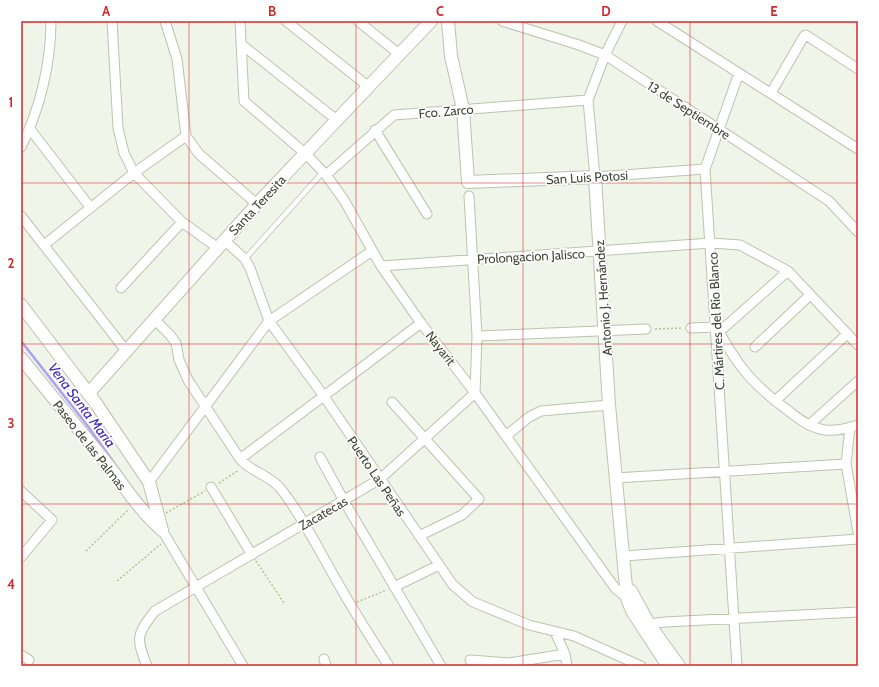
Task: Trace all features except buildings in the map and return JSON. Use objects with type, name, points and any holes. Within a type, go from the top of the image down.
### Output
[{"type":"street","points":[[21,147],[30,129],[44,79],[51,33],[51,21]]},
{"type":"street","name":"Puerto Las Peñas","points":[[112,21],[118,128],[124,153],[134,173],[182,222],[245,259],[250,268],[269,322],[323,396],[453,585],[474,602],[529,625],[574,636],[641,666]]},
{"type":"street","points":[[166,21],[177,59],[186,136],[199,154],[257,204]]},
{"type":"street","points":[[240,21],[241,44],[338,120]]},
{"type":"street","points":[[286,21],[369,87]]},
{"type":"street","points":[[358,21],[399,54]]},
{"type":"street","name":"Santa Teresita","points":[[88,394],[127,352],[257,204],[306,154],[430,21]]},
{"type":"street","points":[[448,21],[451,56],[463,109]]},
{"type":"street","name":"13 de Septiembre","points":[[502,21],[606,55],[829,201],[858,232]]},
{"type":"street","name":"Antonio J. Hernández","points":[[622,21],[606,55],[588,100],[595,177],[615,478],[627,580],[631,597]]},
{"type":"street","points":[[657,21],[858,149]]},
{"type":"street","points":[[771,93],[804,36],[809,36],[858,69]]},
{"type":"street","name":"Nayarit","points":[[241,44],[244,101],[306,154],[324,173],[344,200],[381,266],[421,323],[475,393],[616,588],[631,597]]},
{"type":"street","points":[[706,169],[739,73]]},
{"type":"street","name":"Fco. Zarco","points":[[324,173],[394,115],[588,100]]},
{"type":"street","name":"San Luis Potosi","points":[[463,109],[468,182],[595,177],[706,169]]},
{"type":"street","points":[[30,129],[90,207]]},
{"type":"street","points":[[375,130],[427,214]]},
{"type":"street","points":[[44,245],[134,173],[186,136]]},
{"type":"street","name":"C. Mártires del Río Blanco","points":[[706,169],[718,330],[724,472],[737,666]]},
{"type":"street","points":[[469,196],[474,259],[477,336],[475,393]]},
{"type":"street","points":[[21,216],[127,352]]},
{"type":"street","points":[[121,288],[182,222]]},
{"type":"street","name":"Prolongacion Jalisco","points":[[381,266],[600,252],[711,242],[740,245],[788,270],[858,345]]},
{"type":"street","points":[[149,482],[269,322],[372,251]]},
{"type":"street","points":[[691,328],[718,330],[788,270]]},
{"type":"street","points":[[755,347],[810,295]]},
{"type":"street","name":"Paseo de las Palmas","points":[[21,305],[88,394],[149,482],[165,534],[243,666]]},
{"type":"street","points":[[155,320],[176,343],[179,360],[188,380],[243,462],[267,476],[280,489],[304,523],[350,604],[389,666]]},
{"type":"street","points":[[243,462],[323,396],[421,323]]},
{"type":"street","points":[[477,336],[646,329]]},
{"type":"street","points":[[718,330],[732,355],[752,382],[775,401],[809,425],[826,430],[854,426],[846,464],[858,532]]},
{"type":"street","points":[[775,401],[847,334]]},
{"type":"street","name":"Paseo de las Palmas","points":[[21,358],[108,465],[135,502],[150,520],[165,534]]},
{"type":"street","points":[[809,425],[858,381]]},
{"type":"street","name":"Zacatecas","points":[[147,666],[138,642],[142,627],[155,611],[197,588],[380,479],[475,393]]},
{"type":"street","points":[[392,402],[479,499],[462,515],[419,536]]},
{"type":"street","points":[[506,436],[529,417],[541,411],[609,405]]},
{"type":"street","points":[[320,457],[440,666]]},
{"type":"street","points":[[615,478],[846,464]]},
{"type":"street","points":[[212,488],[252,555]]},
{"type":"street","points":[[21,491],[52,520],[21,557]]},
{"type":"street","points":[[624,556],[730,547],[858,539]]},
{"type":"street","points":[[394,587],[439,565]]},
{"type":"street","points":[[631,597],[679,666]]},
{"type":"street","points":[[631,597],[632,611],[668,666]]},
{"type":"street","points":[[649,624],[858,612]]},
{"type":"street","points":[[555,632],[565,654],[567,666]]},
{"type":"street","points":[[470,660],[509,662],[565,654]]},
{"type":"street","points":[[21,655],[29,660]]},
{"type":"lane","points":[[245,259],[324,173]]},
{"type":"path","points":[[646,329],[691,328]]},
{"type":"path","points":[[43,376],[56,366]]},
{"type":"path","points":[[78,419],[87,410]]},
{"type":"path","points":[[159,517],[212,488],[243,462]]},
{"type":"path","points":[[86,551],[135,502]]},
{"type":"path","points":[[117,581],[165,534]]},
{"type":"path","points":[[252,555],[284,603]]},
{"type":"path","points":[[350,604],[394,587]]},
{"type":"waterway","name":"Vena Santa Maria","points":[[21,341],[87,425],[122,474]]}]
